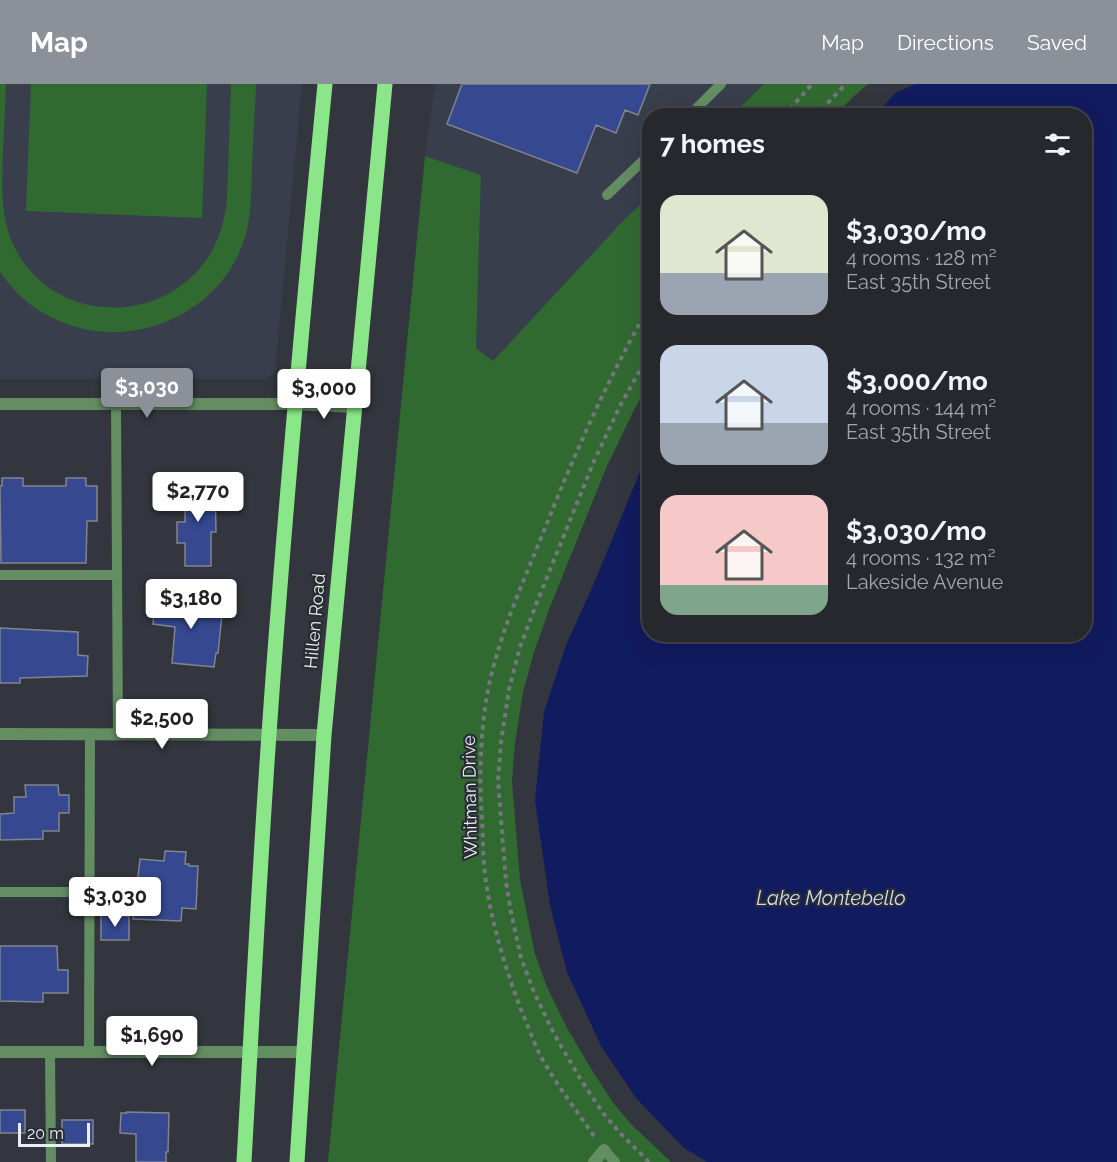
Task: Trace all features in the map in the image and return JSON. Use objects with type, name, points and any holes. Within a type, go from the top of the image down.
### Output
[{"type":"main road","name":"Hillen Road","points":[[244,1162],[269,735],[294,404],[325,84]]},
{"type":"main road","name":"Hillen Road","points":[[297,1162],[324,735],[385,84]]},
{"type":"street","points":[[0,404],[294,404],[355,407]]},
{"type":"street","points":[[0,734],[324,735]]},
{"type":"street","points":[[0,1052],[305,1052]]},
{"type":"street","points":[[594,1162],[604,1150]]},
{"type":"lane","points":[[697,108],[721,84]]},
{"type":"lane","points":[[607,195],[642,162]]},
{"type":"lane","points":[[116,404],[118,735]]},
{"type":"lane","points":[[0,575],[117,575]]},
{"type":"lane","points":[[88,1052],[90,735]]},
{"type":"lane","points":[[0,892],[89,892]]},
{"type":"lane","points":[[50,1052],[51,1162]]},
{"type":"lane","points":[[604,1150],[615,1162]]},
{"type":"path","points":[[791,108],[812,84]]},
{"type":"path","points":[[823,108],[846,84]]},
{"type":"path","name":"Whitman Drive","points":[[604,1150],[568,1100],[541,1056],[507,969],[491,908],[484,868],[480,755],[489,685],[503,633],[575,456],[608,383],[642,320]]},
{"type":"path","points":[[642,366],[594,461],[520,647],[509,689],[498,781],[506,882],[511,912],[521,958],[534,992],[554,1034],[603,1113],[649,1162]]},
{"type":"shaded area","points":[[0,84],[302,84],[273,375],[263,379],[0,379]]},
{"type":"shaded area","points":[[435,84],[764,84],[739,108],[642,108],[642,203],[493,361],[476,348],[481,175],[425,156]]},
{"type":"green space","points":[[0,84],[6,84],[3,198],[5,220],[12,242],[27,267],[48,287],[72,300],[99,307],[127,307],[154,300],[179,287],[201,267],[211,252],[222,227],[227,200],[231,84],[256,84],[250,215],[243,243],[229,270],[211,293],[187,311],[161,324],[133,331],[104,332],[75,327],[47,315],[33,307],[21,296],[0,272]]},
{"type":"green space","points":[[31,84],[207,84],[202,218],[26,211]]},
{"type":"green space","points":[[764,84],[868,84],[842,108],[739,108]]},
{"type":"green space","points":[[425,156],[481,175],[476,348],[493,361],[642,203],[642,395],[607,466],[534,652],[523,692],[512,781],[520,880],[535,954],[547,987],[567,1028],[614,1104],[632,1125],[671,1162],[328,1162]]},
{"type":"water","name":"Lake Montebello","points":[[916,84],[1117,84],[1117,1162],[707,1162],[683,1147],[636,1098],[601,1046],[567,972],[550,905],[535,800],[544,712],[566,645],[642,467],[642,642],[1092,642],[1092,108],[882,108],[895,93]]},
{"type":"building","points":[[462,84],[650,84],[638,115],[625,110],[616,133],[596,125],[577,173],[447,124]]},
{"type":"building","points":[[2,478],[23,478],[23,486],[66,486],[66,478],[86,478],[86,486],[97,486],[97,521],[87,521],[86,563],[1,563],[0,486],[2,486]]},
{"type":"building","points":[[187,482],[215,482],[216,532],[211,532],[211,566],[185,566],[185,543],[177,543],[177,522],[185,522]]},
{"type":"building","points":[[155,598],[223,605],[218,653],[216,653],[214,667],[172,663],[175,627],[153,624]]},
{"type":"building","points":[[0,628],[78,632],[78,655],[88,656],[87,676],[20,678],[20,683],[0,683]]},
{"type":"building","points":[[25,785],[58,785],[59,795],[69,795],[69,813],[59,813],[59,831],[43,831],[43,839],[0,840],[0,814],[14,813],[14,797],[26,797]]},
{"type":"building","points":[[165,851],[186,852],[185,864],[198,866],[196,909],[182,908],[181,921],[133,919],[140,859],[164,861]]},
{"type":"building","points":[[101,915],[129,916],[129,940],[101,940]]},
{"type":"building","points":[[0,946],[57,946],[58,970],[68,970],[68,993],[43,993],[43,1002],[0,1001]]},
{"type":"building","points":[[0,1110],[25,1110],[25,1133],[0,1133]]},
{"type":"building","points":[[121,1113],[169,1113],[166,1162],[136,1162],[136,1134],[120,1133]]},
{"type":"building","points":[[62,1120],[93,1120],[93,1144],[62,1144]]}]
